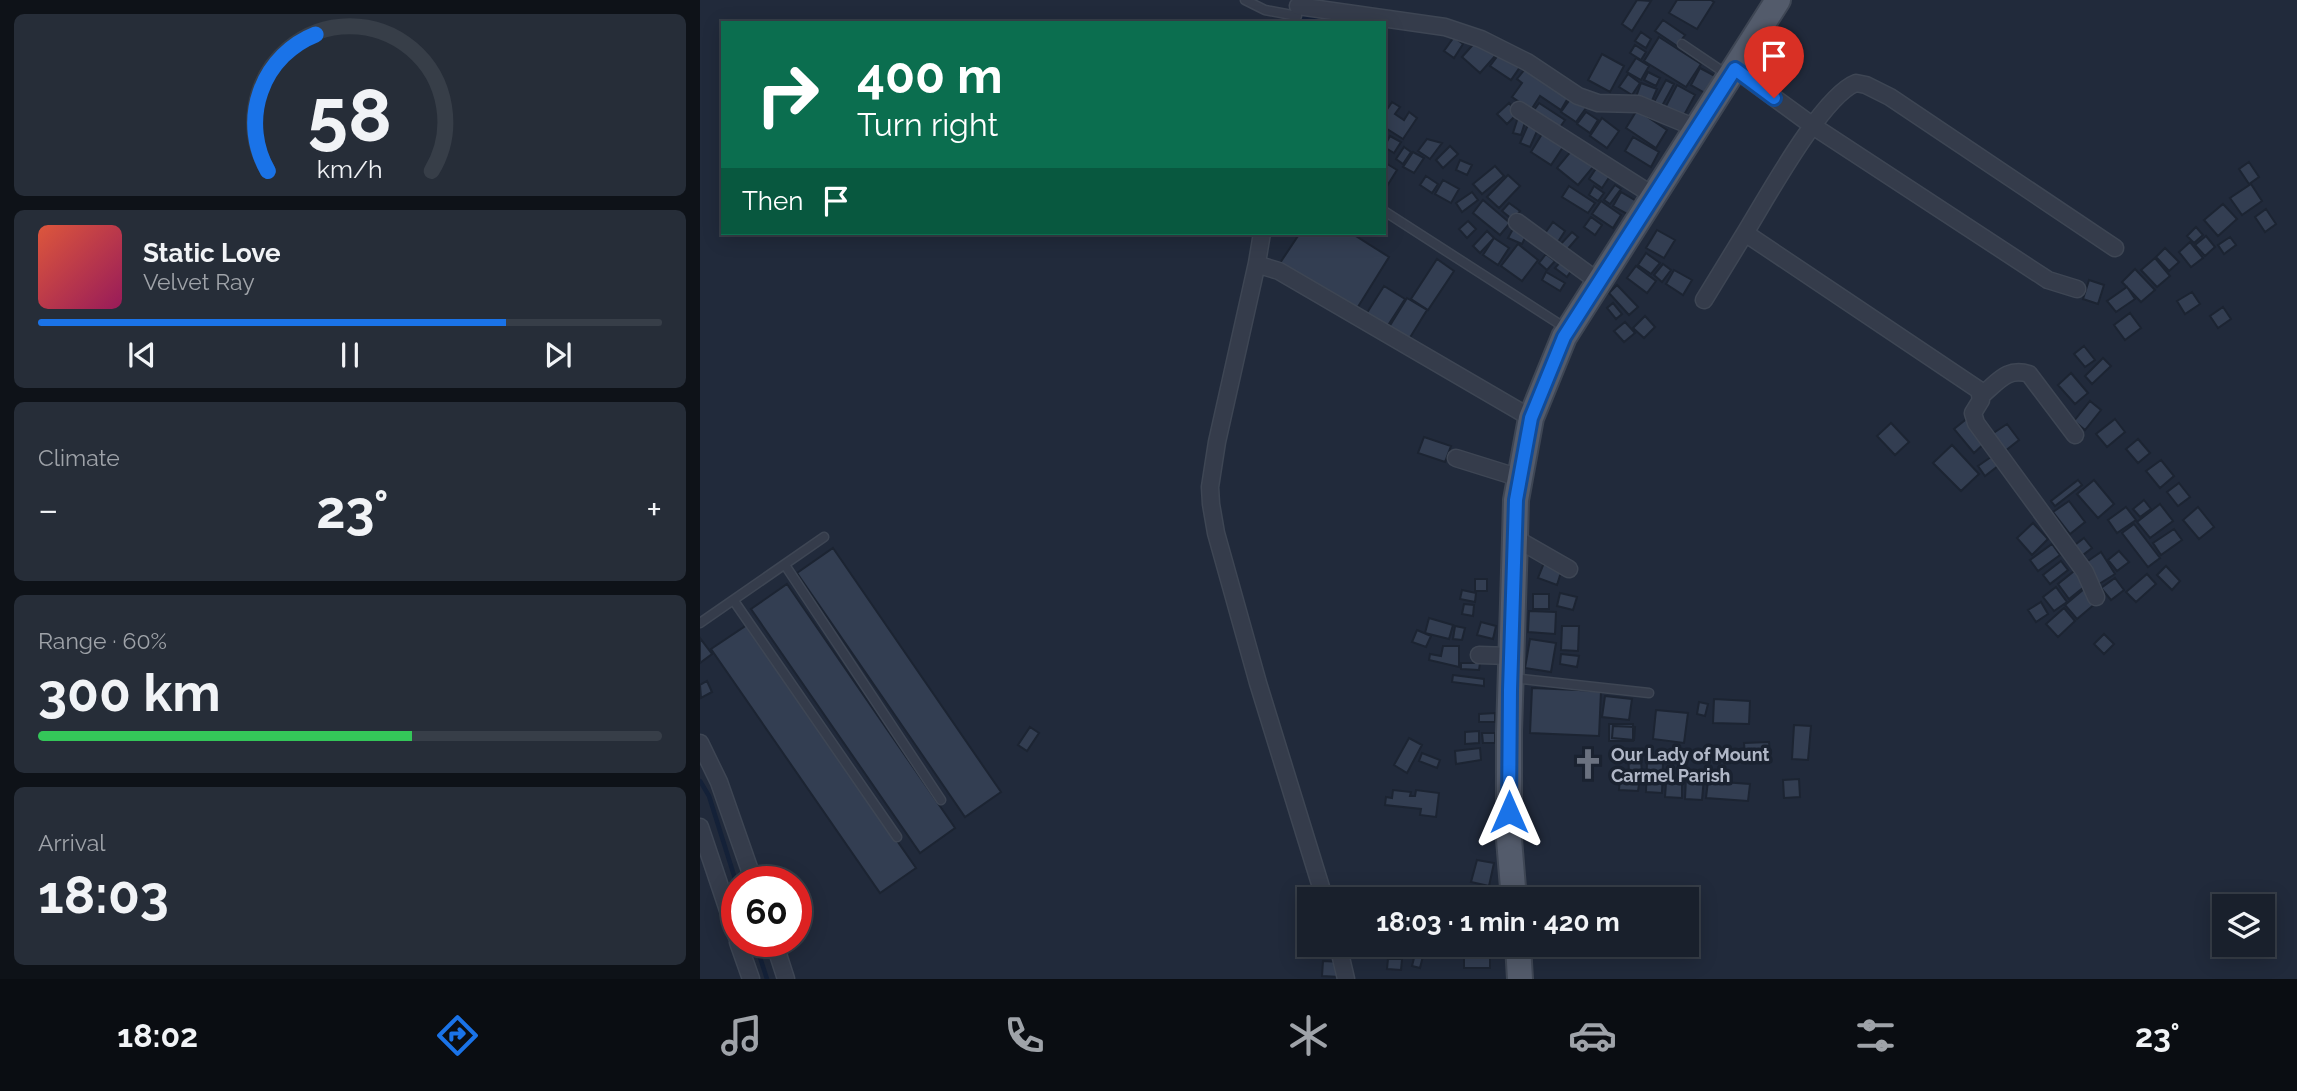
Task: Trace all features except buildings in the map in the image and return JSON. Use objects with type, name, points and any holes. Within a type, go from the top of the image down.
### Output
[{"type":"main road","points":[[1513,887],[1509,839],[1510,667],[1520,478],[1531,418],[1542,385],[1569,330],[1778,0]]},
{"type":"main road","points":[[1518,957],[1520,979]]},
{"type":"street","points":[[1301,10],[1445,27],[1481,39],[1527,62],[1578,96],[1598,103],[1637,104],[1696,128]]},
{"type":"street","points":[[1733,73],[2048,280],[2077,289]]},
{"type":"street","points":[[1704,300],[1813,126],[1848,86],[1856,83],[1890,97],[2115,248]]},
{"type":"street","points":[[1519,110],[1654,196]]},
{"type":"street","points":[[1517,222],[1600,282]]},
{"type":"street","points":[[1745,233],[1974,385],[1982,395]]},
{"type":"street","points":[[1262,235],[1258,264],[1217,442],[1210,487],[1211,503],[1216,533],[1258,683],[1321,887]]},
{"type":"street","points":[[1258,264],[1279,271],[1531,418]]},
{"type":"street","points":[[2075,435],[2029,374],[2018,370],[2010,372],[1982,395],[1973,413],[1976,423],[2085,572],[2096,597]]},
{"type":"street","points":[[1456,458],[1520,478]]},
{"type":"street","points":[[1515,538],[1569,569]]},
{"type":"street","points":[[1479,655],[1510,667]]},
{"type":"street","points":[[700,743],[719,782],[748,866]]},
{"type":"street","points":[[700,827],[721,889]]},
{"type":"street","points":[[744,957],[751,979]]},
{"type":"street","points":[[779,957],[786,979]]},
{"type":"street","points":[[1341,957],[1346,979]]},
{"type":"lane","points":[[1245,0],[1265,10],[1301,10]]},
{"type":"lane","points":[[1682,44],[1733,73]]},
{"type":"lane","points":[[1386,212],[1569,330]]},
{"type":"lane","points":[[700,623],[824,537]]},
{"type":"lane","points":[[785,565],[941,800]]},
{"type":"lane","points":[[734,601],[897,837]]},
{"type":"lane","points":[[1510,667],[1649,693]]},
{"type":"waterway","points":[[1305,21],[1307,0]]},
{"type":"waterway","points":[[700,781],[709,796],[731,866]]},
{"type":"waterway","points":[[760,957],[767,979]]},
{"type":"place","name":"Our Lady of Mount Carmel Parish","points":[[1588,764]]},
{"type":"route","points":[[1509,812],[1516,500],[1531,418],[1542,385],[1564,337],[1735,69],[1774,98]]}]
